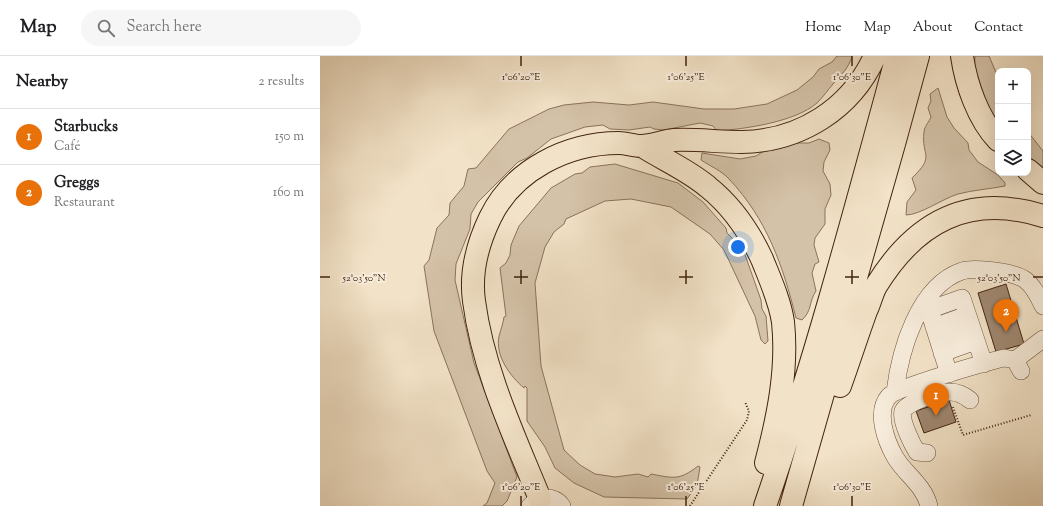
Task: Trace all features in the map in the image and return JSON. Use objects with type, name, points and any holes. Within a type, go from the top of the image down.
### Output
[{"type":"highway","points":[[535,502],[487,360],[474,298],[474,268],[477,250],[483,232],[495,207],[508,190],[525,174],[546,161],[567,152],[594,145],[620,143],[642,146],[673,140],[742,142],[764,140],[790,134],[822,119],[840,106],[859,84],[875,56]]},
{"type":"highway","points":[[765,506],[795,418],[848,237],[898,56]]},
{"type":"highway","points":[[791,506],[918,56]]},
{"type":"highway","points":[[962,56],[972,92],[980,113],[995,136]]},
{"type":"highway","points":[[642,146],[695,177],[729,206],[750,235],[772,282],[782,321],[784,357],[778,413],[755,506]]},
{"type":"highway","points":[[1031,173],[1043,183]]},
{"type":"highway","points":[[801,506],[856,339],[876,287],[897,256],[932,224],[952,215],[977,209],[1001,208],[1025,210],[1043,216]]},
{"type":"street","points":[[895,392],[898,370],[915,318],[933,293],[947,279],[956,274],[972,269],[1006,272],[1025,279],[1034,287],[1043,306]]},
{"type":"street","points":[[949,374],[931,317],[934,308],[962,298],[984,364]]},
{"type":"street","points":[[938,340],[972,328]]},
{"type":"street","points":[[929,506],[921,488],[895,456],[886,436],[882,416],[883,407],[889,396],[895,392],[949,374],[1004,358],[1018,365],[1043,339]]},
{"type":"street","points":[[928,453],[918,452],[914,446],[906,428],[903,416],[904,410],[909,404],[950,392],[960,394],[970,400]]},
{"type":"street","points":[[535,502],[551,498],[562,506]]},
{"type":"path","points":[[950,392],[963,435],[1031,415]]},
{"type":"path","points":[[690,506],[747,420],[749,411],[744,402]]},
{"type":"shaded area","points":[[837,56],[852,56],[844,71],[819,101],[808,110],[796,115],[783,120],[755,126],[717,131],[713,126],[700,123],[664,130],[650,127],[629,130],[610,129],[603,125],[585,127],[551,139],[527,158],[518,162],[478,202],[471,214],[470,229],[456,264],[455,280],[474,363],[517,477],[507,501],[502,506],[483,506],[487,503],[495,483],[487,471],[434,331],[424,266],[429,260],[437,228],[449,215],[450,203],[464,186],[468,169],[476,168],[509,129],[549,109],[564,105],[593,102],[629,105],[653,102],[704,109],[734,109],[767,104],[797,90],[813,77],[819,69],[832,62]]},
{"type":"shaded area","points":[[975,56],[989,56],[995,70],[995,120],[974,76]]},
{"type":"shaded area","points":[[938,88],[947,117],[954,128],[968,143],[969,150],[978,162],[995,173],[995,176],[999,176],[1005,183],[1005,186],[958,194],[924,210],[906,215],[907,202],[916,190],[912,178],[924,165],[926,160],[924,130],[931,117],[928,108],[931,101],[930,94]]},
{"type":"shaded area","points":[[1031,136],[1043,151],[1043,176],[1031,164]]},
{"type":"shaded area","points":[[819,139],[829,143],[830,150],[824,162],[823,171],[830,184],[831,195],[825,209],[825,224],[815,238],[814,245],[819,262],[815,264],[812,273],[816,291],[812,298],[809,310],[802,320],[796,318],[785,280],[772,244],[754,210],[726,176],[701,160],[702,153],[740,159],[756,156],[764,151],[774,150],[797,143],[809,143]]},
{"type":"shaded area","points":[[615,164],[678,183],[703,202],[726,228],[727,233],[743,249],[761,300],[762,309],[766,316],[768,341],[765,344],[761,340],[755,316],[724,250],[710,234],[671,207],[631,199],[605,201],[566,219],[564,224],[554,232],[545,247],[535,283],[541,366],[564,450],[580,465],[595,474],[615,477],[638,474],[648,477],[651,474],[665,477],[676,477],[686,474],[698,466],[700,467],[697,485],[687,499],[604,497],[574,483],[555,468],[545,447],[527,421],[527,388],[525,386],[524,388],[509,372],[501,358],[499,351],[499,336],[504,317],[506,316],[500,268],[506,263],[510,255],[511,245],[519,226],[551,188],[575,174],[582,173],[590,167]]},
{"type":"building","points":[[1006,284],[1024,344],[996,352],[978,293]]},
{"type":"building","points":[[943,398],[945,401],[949,400],[956,422],[924,433],[916,411],[937,404],[936,400]]},
{"type":"place","name":"Greggs","points":[[1006,332]]},
{"type":"place","name":"Starbucks","points":[[936,416]]}]
